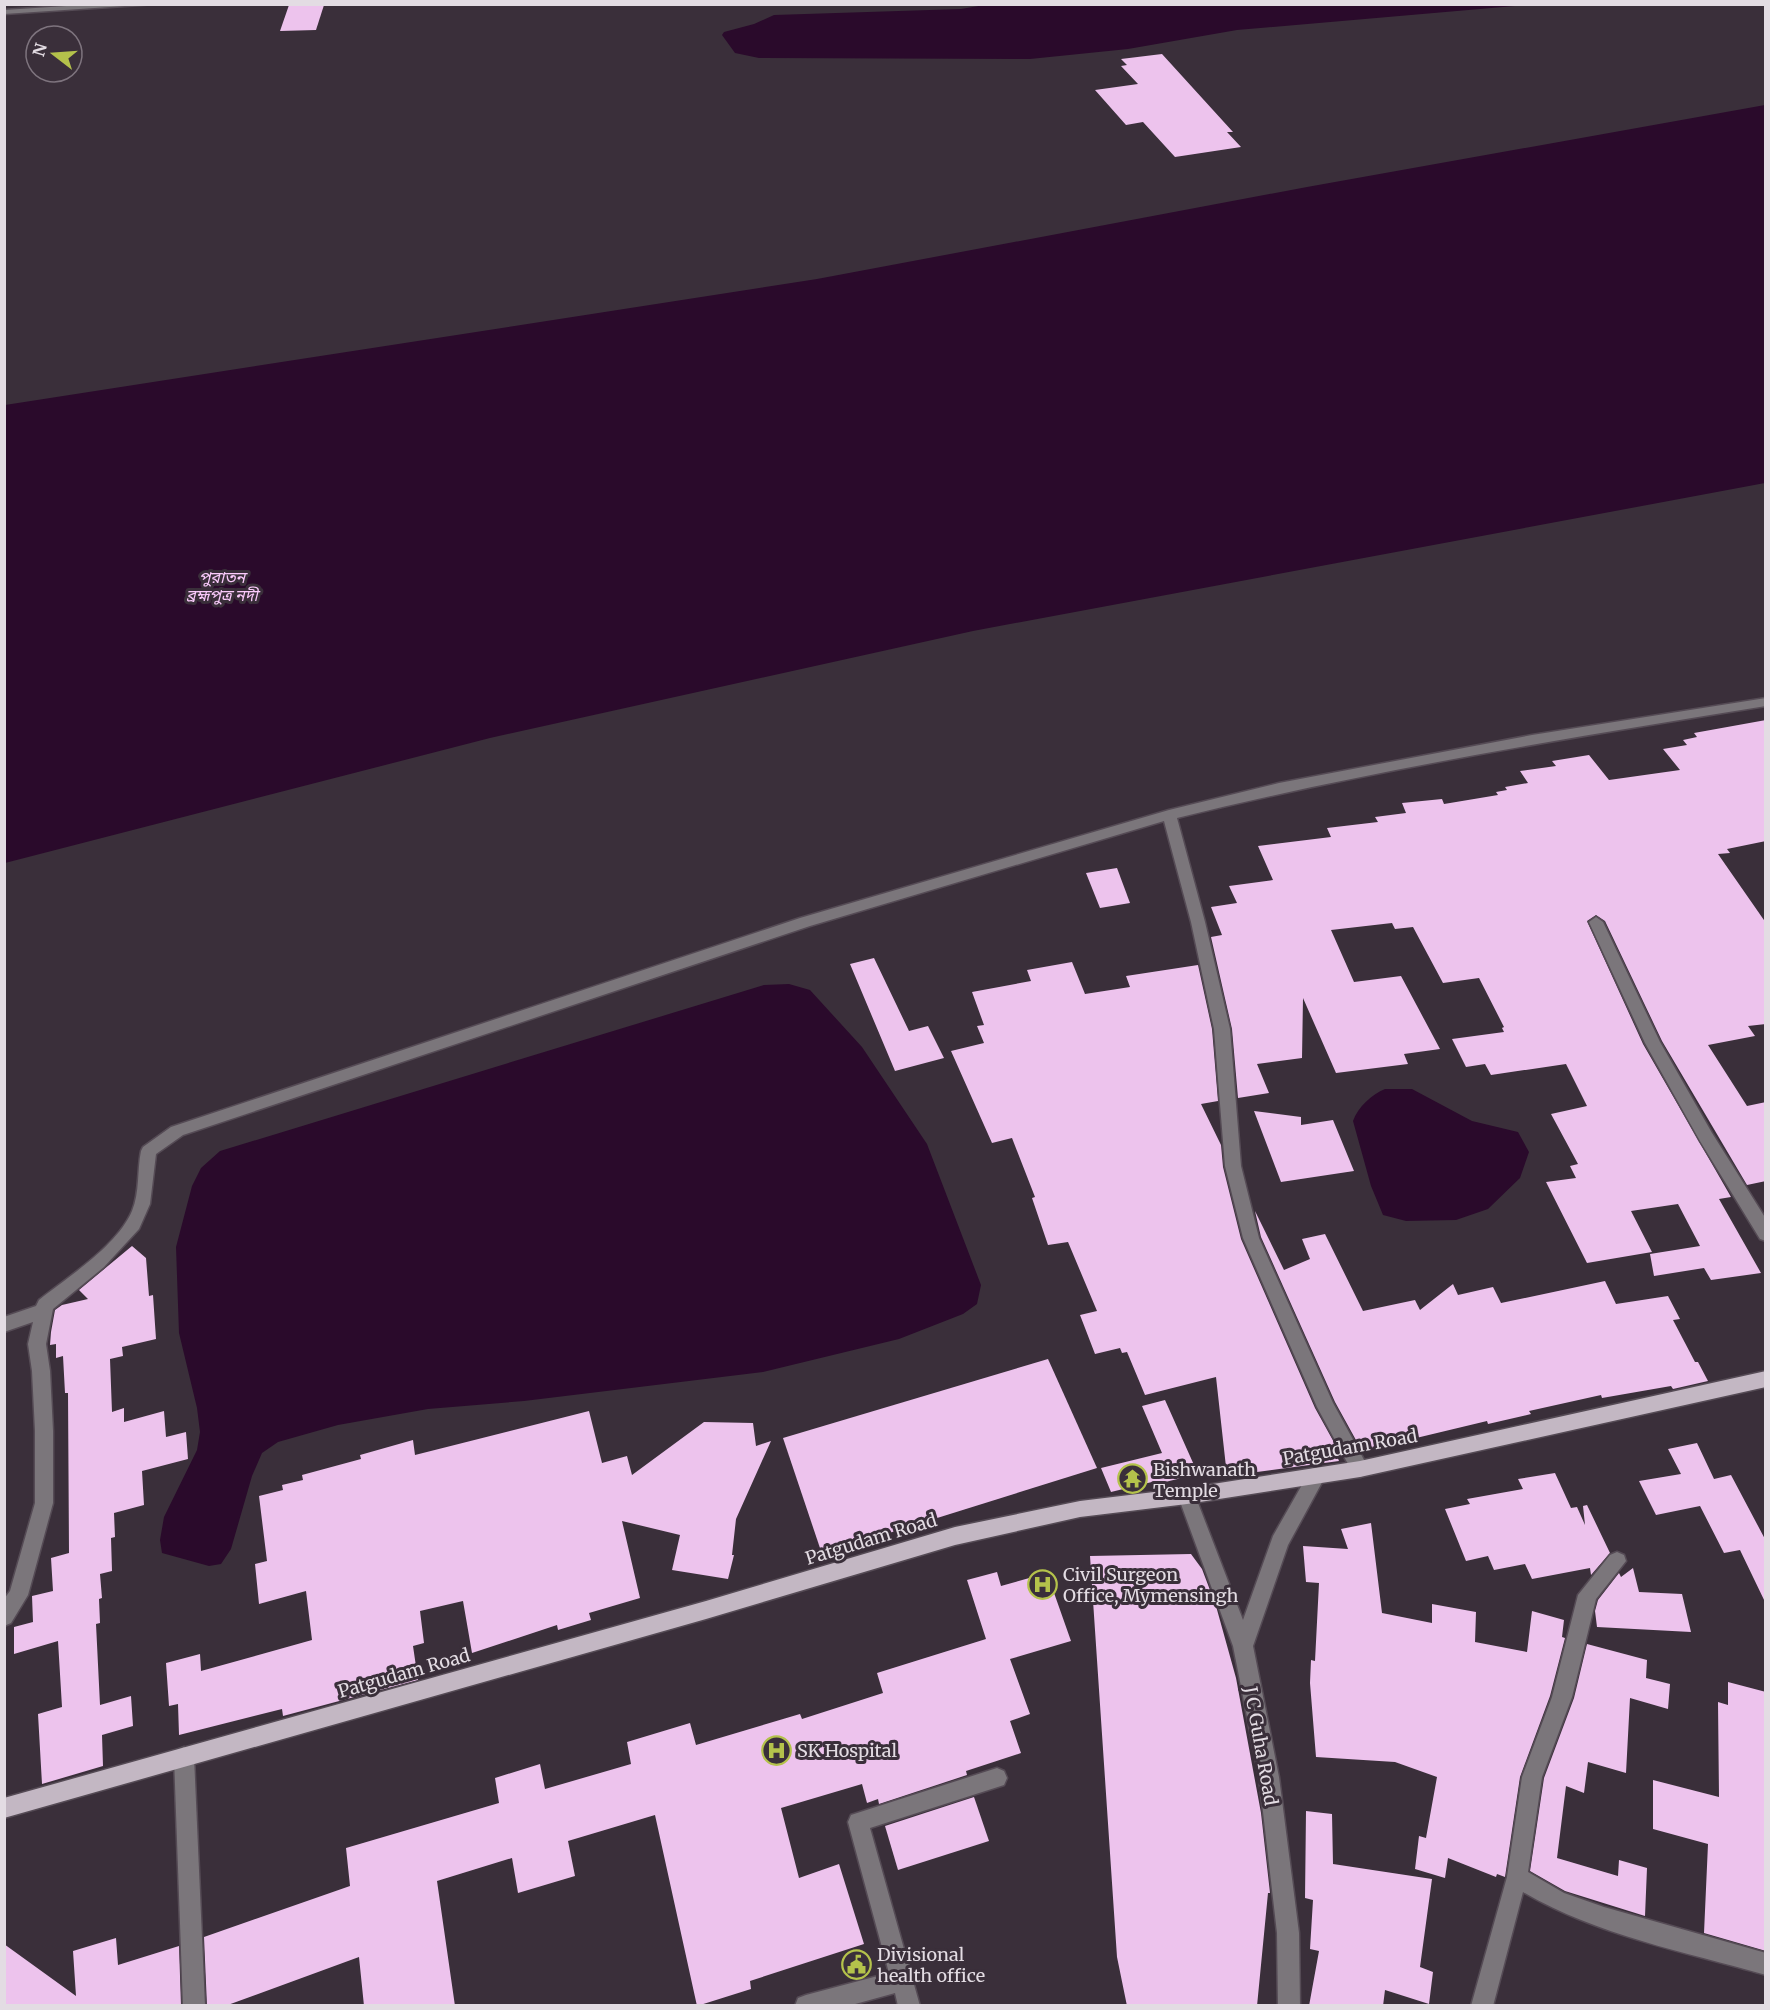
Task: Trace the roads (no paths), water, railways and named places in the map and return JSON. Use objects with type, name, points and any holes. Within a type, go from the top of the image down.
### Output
[{"type":"main road","name":"Patgudam Road","points":[[4,1808],[706,1610],[955,1536],[1080,1509],[1187,1496],[1360,1469],[1766,1379]]},
{"type":"street","points":[[4,12],[151,4]]},
{"type":"street","points":[[4,1617],[18,1595],[44,1503],[44,1431],[41,1371],[37,1344],[42,1311],[45,1305],[100,1261],[123,1237],[140,1211],[149,1151],[177,1131],[805,922],[1169,815],[1279,788],[1509,744],[1766,702]]},
{"type":"street","points":[[1169,815],[1198,922],[1222,1029],[1233,1166],[1251,1238],[1326,1407],[1360,1469]]},
{"type":"street","points":[[1596,922],[1653,1043],[1706,1137],[1766,1234]]},
{"type":"street","points":[[4,1324],[42,1311]]},
{"type":"street","points":[[1243,1646],[1280,1542],[1317,1475]]},
{"type":"street","name":"J C Guha Road","points":[[1187,1496],[1243,1646],[1272,1799],[1288,1933],[1289,2006]]},
{"type":"street","points":[[1482,2006],[1516,1877],[1532,1777],[1562,1697],[1588,1595],[1617,1561]]},
{"type":"street","points":[[183,1757],[194,2006]]},
{"type":"street","points":[[909,2006],[858,1822],[997,1778]]},
{"type":"street","points":[[1516,1877],[1558,1901],[1604,1918],[1766,1964]]},
{"type":"street","points":[[806,2006],[902,1980]]},
{"type":"water","points":[[990,4],[1527,5],[1237,30],[1128,49],[1030,59],[759,58],[735,53],[722,35],[724,32],[754,24],[774,15],[961,9]]},
{"type":"water","name":"পুরাতন ব্রহ্মপুত্র নদী","points":[[1765,105],[1765,483],[973,631],[490,738],[5,863],[5,405],[817,279],[1307,187]]},
{"type":"water","points":[[789,984],[810,990],[862,1047],[927,1144],[981,1285],[977,1304],[963,1314],[899,1339],[763,1372],[524,1401],[428,1409],[338,1425],[278,1442],[262,1453],[252,1476],[231,1549],[221,1564],[209,1566],[162,1553],[160,1540],[164,1517],[197,1450],[200,1432],[197,1408],[179,1333],[176,1247],[192,1186],[201,1168],[220,1151],[764,985]]},
{"type":"water","points":[[1385,1089],[1412,1089],[1472,1121],[1518,1132],[1529,1152],[1520,1178],[1488,1209],[1456,1220],[1406,1221],[1383,1215],[1371,1186],[1353,1121],[1366,1102]]},
{"type":"place","name":"Bishwanath Temple","points":[[1132,1479]]},
{"type":"place","name":"Civil Surgeon Office, Mymensingh","points":[[1042,1584]]},
{"type":"place","name":"SK Hospital","points":[[776,1750]]},
{"type":"place","name":"Divisional health office","points":[[856,1964]]}]
